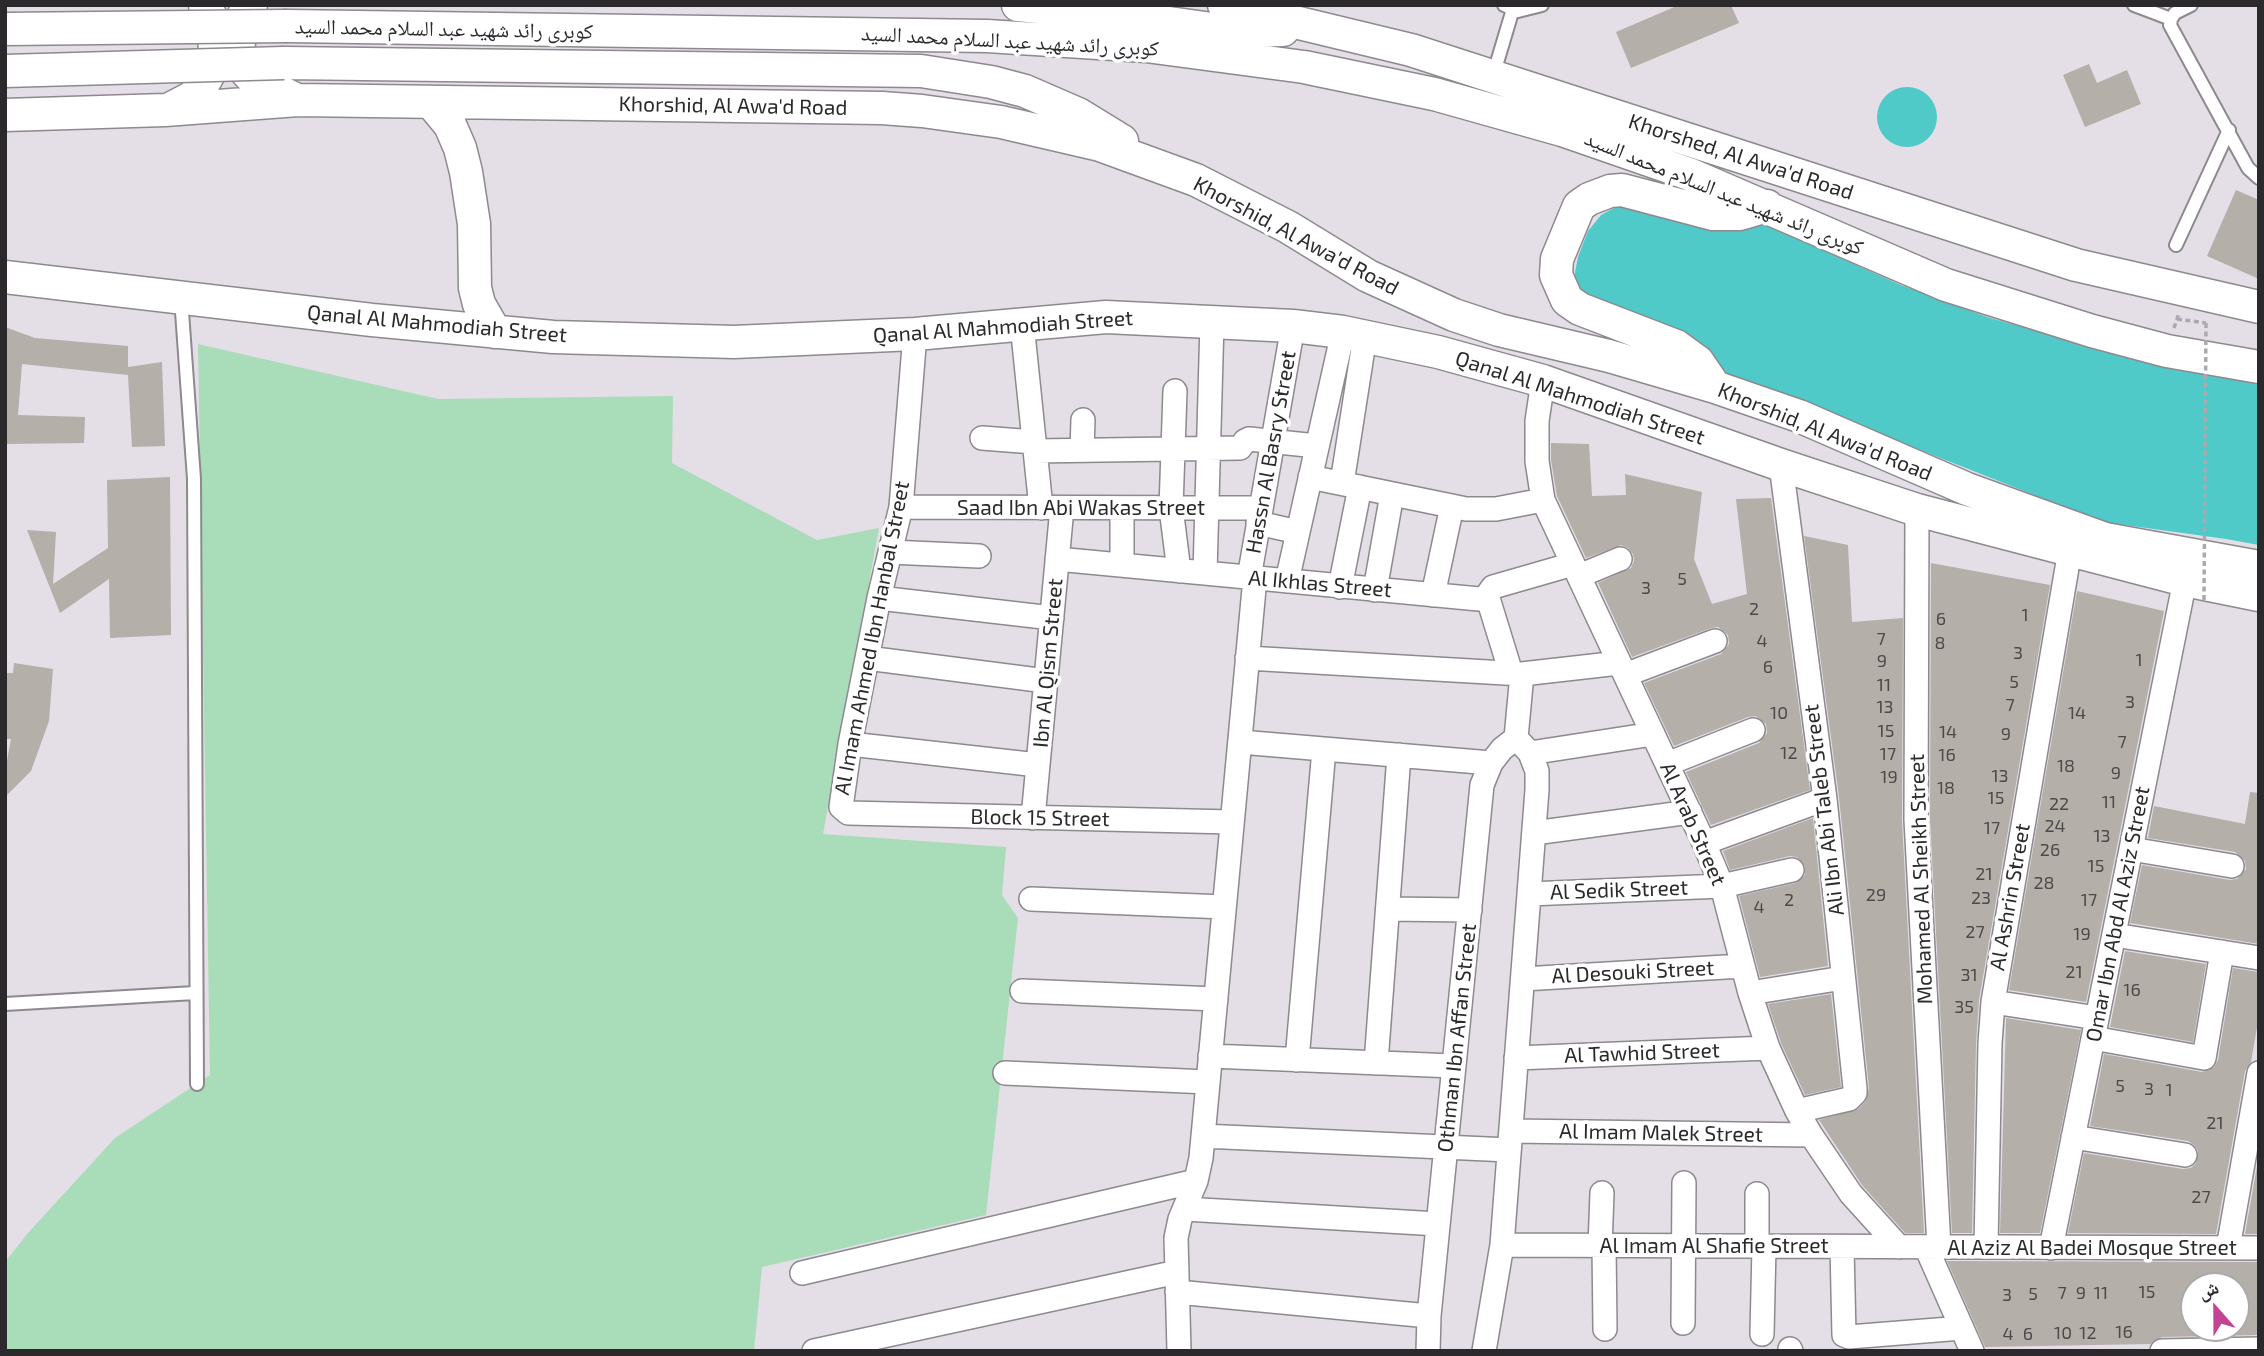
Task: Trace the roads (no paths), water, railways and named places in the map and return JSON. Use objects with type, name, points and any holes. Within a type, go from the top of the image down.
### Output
[{"type":"main road","points":[[165,110],[191,98],[201,88],[212,68],[215,56],[214,23],[205,5]]},
{"type":"main road","points":[[251,5],[245,12],[240,27],[238,57],[241,66],[253,79],[298,100]]},
{"type":"main road","points":[[1018,5],[1237,31],[1312,26]]},
{"type":"main road","name":"Khorshed, Al Awa'd Road","points":[[1238,7],[1411,50],[2076,265],[2182,305],[2259,307]]},
{"type":"main road","name":"كوبرى رائد شهيد عبد السلام محمد السيد","points":[[5,29],[287,26],[987,36],[1146,46],[1225,55],[1369,80],[1499,111],[1625,151],[1767,206],[1946,285],[2055,320],[2167,351],[2259,368]]},
{"type":"main road","name":"كوبرى رائد شهيد عبد السلام محمد السيد","points":[[5,71],[284,63],[921,71],[991,82],[1052,102],[1102,128],[1149,162]]},
{"type":"main road","points":[[5,115],[165,110],[298,100]]},
{"type":"main road","name":"Khorshid, Al Awa'd Road","points":[[298,100],[882,108],[1001,122],[1051,132],[1149,162],[1243,202],[1368,276],[1454,315],[1499,330],[1609,356],[1715,387],[1798,416],[1967,489],[2105,539],[2259,567]]},
{"type":"main road","points":[[431,102],[450,125],[460,148],[472,210],[475,288],[483,311],[495,332]]},
{"type":"main road","points":[[1715,387],[1698,362],[1676,346],[1580,309],[1567,300],[1556,275],[1556,260],[1580,206],[1589,199],[1611,191],[1622,190],[1713,214],[1740,214],[1767,206]]},
{"type":"main road","name":"Qanal Al Mahmodiah Street","points":[[5,277],[372,320],[553,337],[734,342],[915,334],[1106,317],[1293,326],[1354,334],[1438,352],[1543,381],[1917,510],[2070,550],[2194,590],[2259,595]]},
{"type":"street","points":[[1205,573],[1212,322]]},
{"type":"street","name":"Ibn Al Qism Street","points":[[1022,324],[1035,446],[1052,508],[1057,559],[1033,818]]},
{"type":"street","name":"Hassn Al Basry Street","points":[[1179,1351],[1175,1238],[1196,1181],[1203,1136],[1240,742],[1252,578],[1293,326]]},
{"type":"street","name":"Al Imam Ahmed Ibn Hanbal Street","points":[[848,813],[840,802],[850,744],[879,598],[901,507],[915,334]]},
{"type":"street","points":[[1287,581],[1317,446],[1354,334]]},
{"type":"street","points":[[1340,587],[1351,485],[1354,334]]},
{"type":"street","name":"Al Arab Street","points":[[1543,381],[1537,421],[1537,447],[1544,500],[1722,886],[1742,966],[1768,1048],[1811,1135],[1851,1194],[1899,1247]]},
{"type":"street","points":[[1175,391],[1171,508],[1179,571]]},
{"type":"street","points":[[1082,450],[1083,420]]},
{"type":"street","points":[[982,438],[1082,450],[1240,448],[1249,439],[1317,446]]},
{"type":"street","name":"Ali Ibn Abi Taleb Street","points":[[1781,465],[1825,799],[1855,1093],[1849,1099],[1797,1111]]},
{"type":"street","points":[[1310,477],[1481,510],[1544,500]]},
{"type":"street","points":[[1375,590],[1392,494]]},
{"type":"street","points":[[1433,595],[1452,506]]},
{"type":"street","name":"Saad Ibn Abi Wakas Street","points":[[901,507],[1206,508],[1260,516],[1298,532]]},
{"type":"street","points":[[1122,508],[1122,565]]},
{"type":"street","name":"Mohamed Al Sheikh Street","points":[[1917,510],[1916,820],[1932,1247]]},
{"type":"street","name":"Al Ashrin Street","points":[[1986,1247],[1993,1002],[2070,550]]},
{"type":"street","points":[[890,552],[979,556]]},
{"type":"street","name":"Al Ikhlas Street","points":[[1057,559],[1479,599],[1487,595],[1493,587],[1620,559]]},
{"type":"street","name":"Omar Ibn Abd Al Aziz Street","points":[[2051,1248],[2131,849],[2194,590]]},
{"type":"street","points":[[1484,1351],[1502,1245],[1537,771],[1523,745],[1517,673],[1487,595]]},
{"type":"street","points":[[879,598],[1052,618]]},
{"type":"street","points":[[1247,658],[1517,673],[1622,669],[1714,641]]},
{"type":"street","points":[[867,658],[1046,681]]},
{"type":"street","points":[[1667,764],[1753,730]]},
{"type":"street","points":[[1240,742],[1490,763],[1502,749],[1523,745],[1653,734]]},
{"type":"street","points":[[850,744],[1038,765]]},
{"type":"street","points":[[1297,1060],[1324,749]]},
{"type":"street","points":[[1376,1063],[1399,755]]},
{"type":"street","name":"Othman Ibn Affan Street","points":[[1428,1351],[1429,1316],[1482,785],[1490,763]]},
{"type":"street","points":[[1704,843],[1825,799]]},
{"type":"street","points":[[1534,833],[1690,812]]},
{"type":"street","name":"Block 15 Street","points":[[848,813],[1232,822]]},
{"type":"street","points":[[2131,849],[2232,866]]},
{"type":"street","name":"Al Sedik Street","points":[[1529,894],[1722,886],[1792,870]]},
{"type":"street","points":[[1031,899],[1224,908]]},
{"type":"street","points":[[1388,909],[1470,909]]},
{"type":"street","points":[[2114,935],[2259,958]]},
{"type":"street","points":[[1993,1002],[2204,1058],[2222,952]]},
{"type":"street","name":"Al Desouki Street","points":[[1523,979],[1742,966]]},
{"type":"street","points":[[1750,993],[1843,978]]},
{"type":"street","points":[[1022,991],[1216,999]]},
{"type":"street","name":"Al Tawhid Street","points":[[1516,1058],[1768,1048]]},
{"type":"street","points":[[1210,1056],[1454,1066]]},
{"type":"street","points":[[1005,1073],[1208,1082]]},
{"type":"street","points":[[2228,1248],[2259,1073]]},
{"type":"street","name":"Al Imam Malek Street","points":[[1203,1136],[1446,1148],[1510,1141],[1811,1135]]},
{"type":"street","points":[[2073,1137],[2185,1154]]},
{"type":"street","points":[[802,1273],[1196,1181]]},
{"type":"street","points":[[1683,1323],[1684,1184]]},
{"type":"street","points":[[1602,1192],[1605,1329]]},
{"type":"street","points":[[1757,1194],[1762,1334]]},
{"type":"street","points":[[1185,1209],[1438,1224]]},
{"type":"street","name":"Al Imam Al Shafie Street","points":[[1502,1245],[1932,1247]]},
{"type":"street","points":[[1842,1247],[1843,1332],[1846,1336],[1863,1343],[1962,1328]]},
{"type":"street","points":[[1932,1247],[1972,1351]]},
{"type":"street","name":"Al Aziz Al Badei Mosque Street","points":[[1932,1247],[2259,1248]]},
{"type":"street","points":[[814,1351],[1177,1282],[1429,1316]]},
{"type":"street","points":[[2162,1351],[2259,1349]]},
{"type":"lane","points":[[1492,76],[1509,7],[1526,9],[1542,5]]},
{"type":"lane","points":[[2134,5],[2171,19]]},
{"type":"lane","points":[[2192,5],[2175,13],[2170,25],[2248,168],[2259,178]]},
{"type":"lane","points":[[2176,245],[2229,130]]},
{"type":"lane","points":[[181,298],[194,479],[197,1084]]},
{"type":"lane","points":[[5,1004],[195,993]]},
{"type":"water","points":[[1907,87],[1924,92],[1932,100],[1937,117],[1932,134],[1924,142],[1907,147],[1890,142],[1882,134],[1877,117],[1882,100],[1890,92]]},
{"type":"water","points":[[1618,206],[1734,230],[1764,224],[1901,285],[1987,317],[2127,357],[2259,381],[2259,545],[2103,522],[1727,374],[1696,339],[1580,292],[1574,277],[1588,231],[1601,215]]}]
